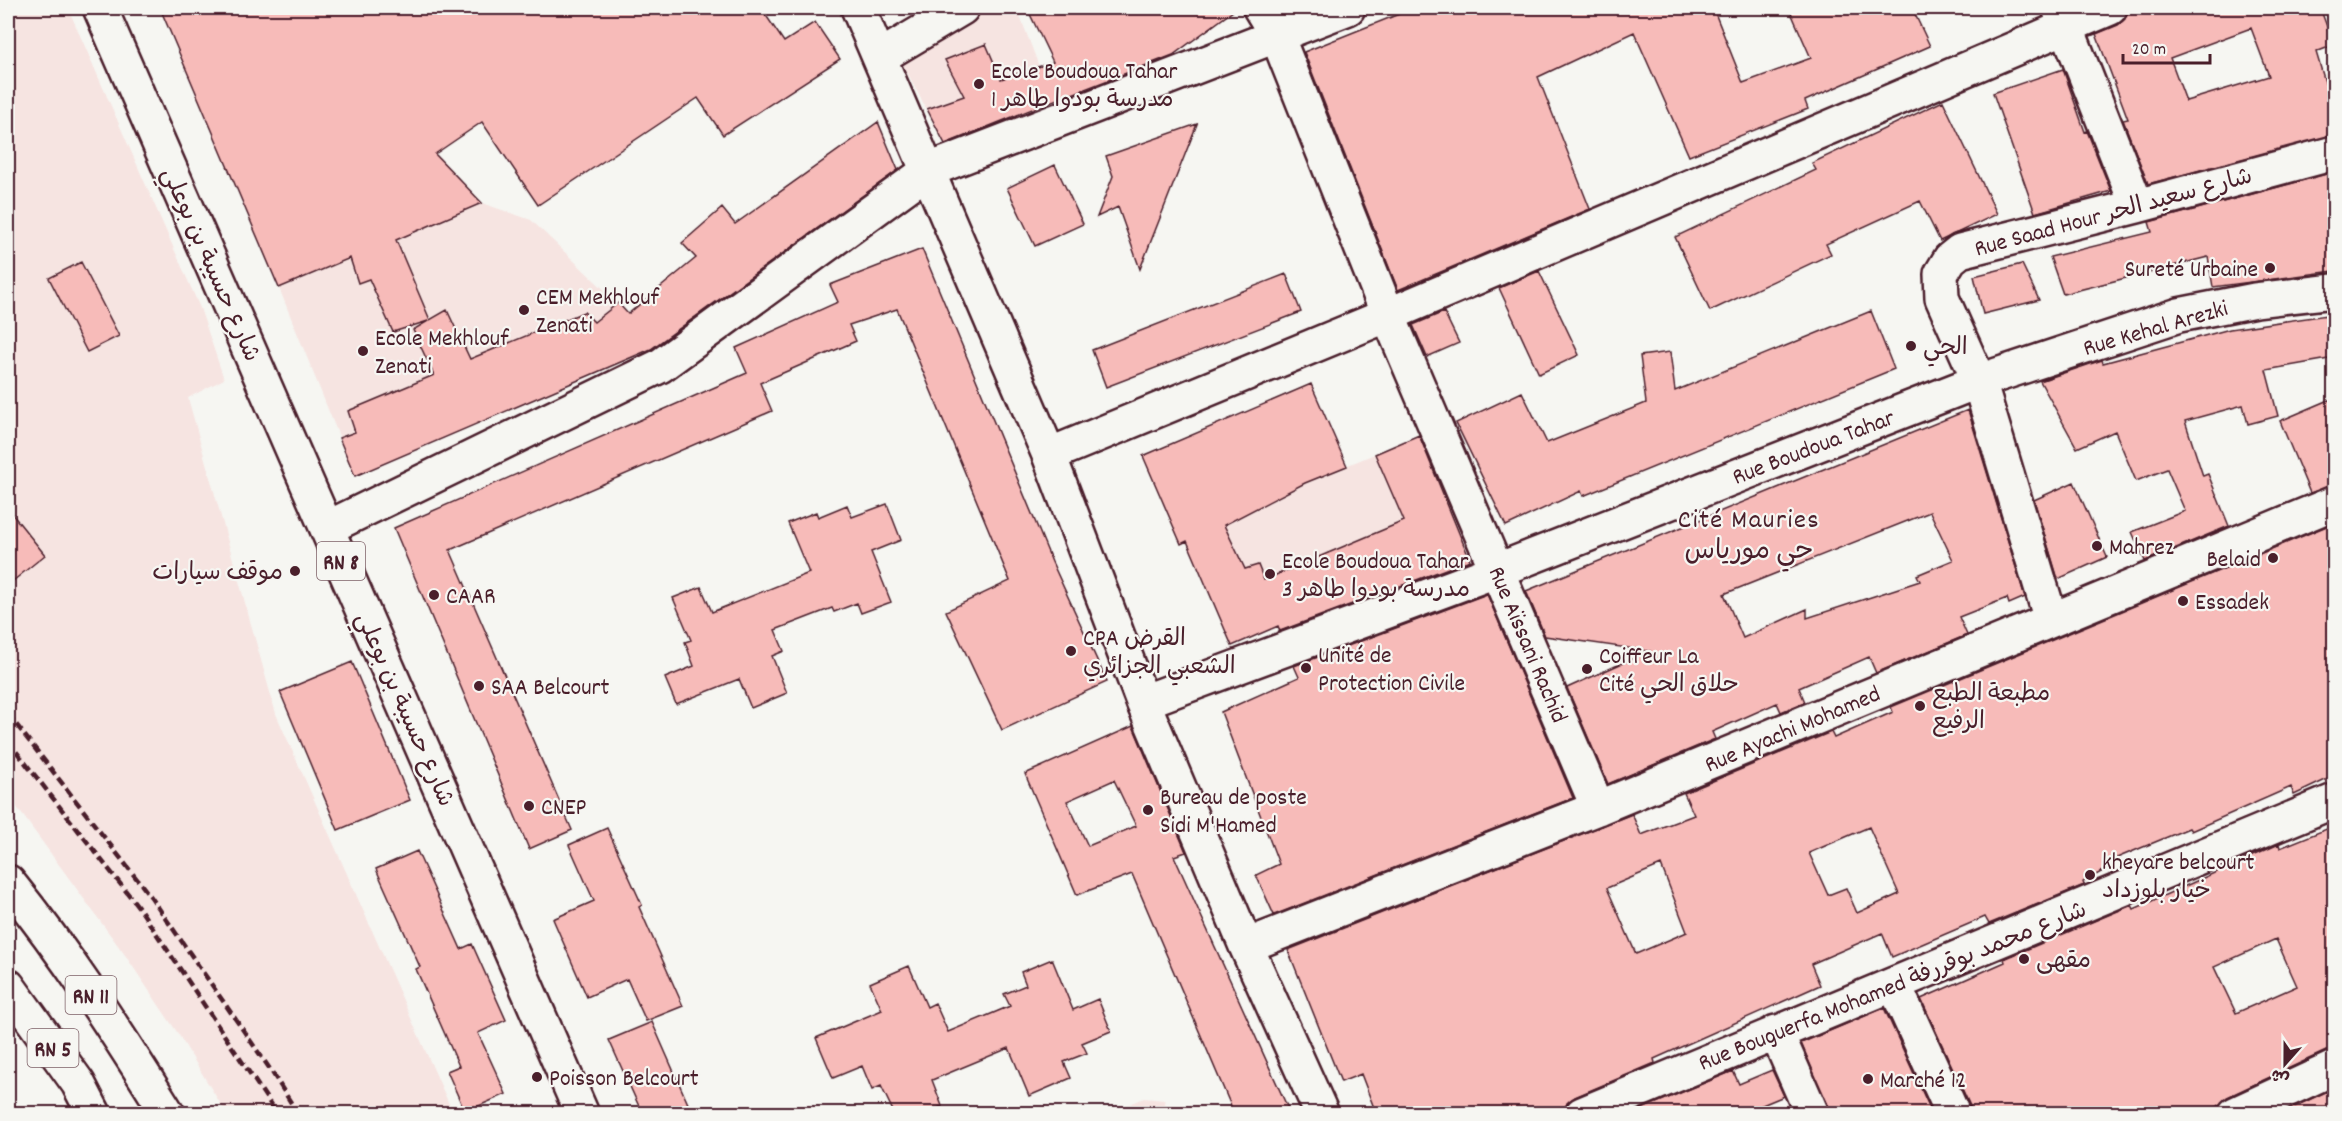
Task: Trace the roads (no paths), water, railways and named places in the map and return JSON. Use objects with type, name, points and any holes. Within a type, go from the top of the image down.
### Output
[{"type":"main road","name":"شارع حسيبة بن بوعلي","points":[[100,8],[582,1113]]},
{"type":"main road","points":[[858,8],[1049,455],[1143,702],[1246,946],[1322,1113]]},
{"type":"main road","points":[[880,57],[962,8]]},
{"type":"main road","name":"Rue Aïssani Rachid","points":[[1260,8],[1277,36],[1388,315],[1598,808]]},
{"type":"main road","points":[[327,528],[660,366],[929,170],[1348,8]]},
{"type":"main road","points":[[1049,455],[1388,315],[2063,16],[2110,8]]},
{"type":"main road","points":[[2063,16],[2137,206]]},
{"type":"main road","name":"Rue Saad Hour شارع سعيد الحر","points":[[2051,620],[1978,381],[1942,298],[1941,274],[1950,260],[1960,251],[2334,153]]},
{"type":"main road","name":"Rue Kehal Arezki","points":[[1978,381],[2179,315],[2255,300],[2334,291]]},
{"type":"main road","name":"Rue Boudoua Tahar","points":[[1143,702],[1498,570],[1978,381]]},
{"type":"main road","name":"Rue Ayachi Mohamed","points":[[1246,946],[1598,808],[2334,503]]},
{"type":"main road","name":"Rue Bouguerfa Mohamed شارع محمد بوقررفة","points":[[1582,1113],[2334,801]]},
{"type":"main road","name":"RN 11","points":[[8,882],[50,936],[121,1039],[168,1113]]},
{"type":"main road","points":[[1894,984],[1953,1113]]},
{"type":"main road","name":"RN 5","points":[[8,986],[78,1083],[94,1113]]},
{"type":"main road","points":[[1776,1032],[1812,1113]]},
{"type":"main road","points":[[2235,1113],[2334,1068]]},
{"type":"railway","points":[[8,714],[151,897],[270,1069],[298,1114]]},
{"type":"railway","points":[[8,741],[140,909],[277,1114]]},
{"type":"place","name":"Ecole Boudoua Tahar 1 مدرسة بودوا طاهر","points":[[979,84]]},
{"type":"place","name":"Sureté Urbaine","points":[[2270,268]]},
{"type":"place","name":"CEM Mekhlouf Zenati","points":[[524,310]]},
{"type":"place","name":"الحي","points":[[1911,346]]},
{"type":"place","name":"Ecole Mekhlouf Zenati","points":[[363,351]]},
{"type":"place","name":"Mahrez","points":[[2097,546]]},
{"type":"place","name":"Belaid","points":[[2273,558]]},
{"type":"place","name":"موقف سيارات","points":[[295,571]]},
{"type":"place","name":"Ecole Boudoua Tahar 3 مدرسة بودوا طاهر","points":[[1270,574]]},
{"type":"place","name":"CAAR","points":[[434,595]]},
{"type":"place","name":"Essadek","points":[[2183,601]]},
{"type":"place","name":"CPA القرض الشعبي الجزائري","points":[[1071,651]]},
{"type":"place","name":"Unité de Protection Civile","points":[[1306,668]]},
{"type":"place","name":"Coiffeur La Cité حلاق الحي","points":[[1587,669]]},
{"type":"place","name":"SAA Belcourt","points":[[479,686]]},
{"type":"place","name":"مطبعة الطبع الرفيع","points":[[1920,706]]},
{"type":"place","name":"CNEP","points":[[529,806]]},
{"type":"place","name":"Bureau de poste Sidi M'Hamed","points":[[1148,810]]},
{"type":"place","name":"kheyare belcourt خيار بلوزداد","points":[[2090,875]]},
{"type":"place","name":"مقهى","points":[[2024,959]]},
{"type":"place","name":"Poisson Belcourt","points":[[537,1077]]},
{"type":"place","name":"Marché 12","points":[[1868,1079]]},
{"type":"district","name":"Cité Mauries حي مورياس","points":[[1749,534]]}]
